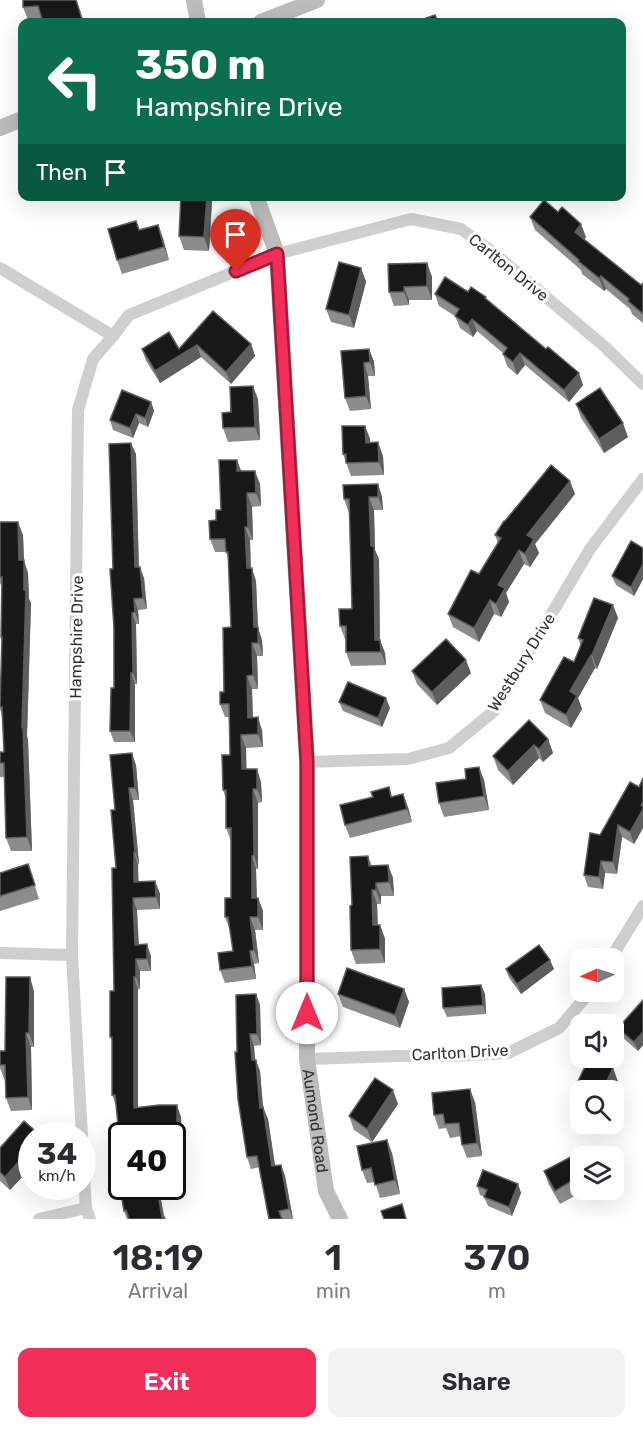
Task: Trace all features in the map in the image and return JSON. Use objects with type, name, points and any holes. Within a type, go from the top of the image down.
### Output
[{"type":"street","points":[[194,0],[197,18]]},
{"type":"street","points":[[271,18],[317,0]]},
{"type":"street","points":[[0,128],[18,121]]},
{"type":"street","name":"Aumond Road","points":[[258,201],[277,254],[307,762],[307,1059],[326,1191],[340,1219]]},
{"type":"street","name":"Carlton Drive","points":[[277,254],[411,219],[461,229],[588,333],[643,384]]},
{"type":"street","name":"Hampshire Drive","points":[[81,1122],[72,955],[78,410],[93,358],[129,315],[277,254]]},
{"type":"street","points":[[0,268],[112,336]]},
{"type":"street","name":"Westbury Drive","points":[[307,762],[408,759],[449,748],[494,711],[590,549],[643,479]]},
{"type":"street","points":[[617,948],[643,906]]},
{"type":"street","points":[[0,953],[72,955]]},
{"type":"street","name":"Carlton Drive","points":[[307,1059],[508,1053],[559,1028],[581,1002]]},
{"type":"street","points":[[39,1219],[88,1213]]},
{"type":"building","points":[[23,0],[76,0],[82,18],[42,18],[38,6],[23,7]]},
{"type":"building","points":[[181,201],[207,201],[204,237],[179,236]]},
{"type":"building","points":[[543,201],[558,212],[562,207],[581,224],[575,232],[641,285],[643,283],[643,314],[628,301],[629,299],[578,261],[530,217]]},
{"type":"building","points":[[136,221],[139,230],[158,225],[164,247],[117,260],[108,229]]},
{"type":"building","points":[[339,262],[361,268],[349,315],[326,309]]},
{"type":"building","points":[[427,263],[427,286],[404,287],[404,292],[389,292],[388,264]]},
{"type":"building","points":[[445,277],[468,292],[471,287],[486,297],[546,349],[548,347],[579,373],[564,390],[520,353],[513,362],[503,354],[507,348],[472,319],[468,325],[455,316],[459,309],[435,294]]},
{"type":"building","points":[[213,311],[251,344],[226,372],[197,345],[155,371],[142,349],[169,332],[179,349]]},
{"type":"building","points":[[369,349],[370,362],[364,363],[366,396],[345,398],[341,351]]},
{"type":"building","points":[[253,386],[255,427],[223,428],[222,413],[231,412],[230,387]]},
{"type":"building","points":[[600,388],[623,423],[599,439],[576,404]]},
{"type":"building","points":[[122,390],[151,402],[145,418],[136,414],[130,428],[110,420]]},
{"type":"building","points":[[342,426],[365,426],[366,443],[378,442],[379,462],[346,463],[346,454],[343,454]]},
{"type":"building","points":[[131,443],[135,567],[140,567],[143,598],[134,599],[135,612],[132,613],[133,673],[131,673],[130,731],[110,731],[111,688],[114,688],[114,628],[110,569],[113,569],[109,444]]},
{"type":"building","points":[[219,460],[237,460],[237,471],[255,471],[256,493],[247,493],[248,527],[245,527],[247,568],[252,568],[254,627],[258,627],[258,643],[252,643],[253,675],[247,676],[248,718],[258,717],[258,734],[241,735],[242,769],[257,769],[257,789],[253,789],[252,898],[258,898],[258,917],[250,917],[254,950],[250,951],[252,966],[220,970],[218,953],[233,951],[228,917],[225,917],[225,898],[231,898],[231,828],[226,828],[226,790],[223,790],[222,755],[230,755],[229,704],[220,704],[220,692],[224,692],[223,628],[231,627],[228,552],[226,552],[225,539],[210,539],[209,521],[216,520],[216,510],[221,510]]},
{"type":"building","points":[[551,465],[570,481],[527,535],[534,539],[525,554],[519,550],[498,585],[505,588],[496,604],[490,600],[474,628],[448,614],[471,570],[479,574],[501,538],[495,535],[504,521]]},
{"type":"building","points":[[378,484],[378,497],[369,497],[371,546],[374,546],[375,640],[380,640],[381,652],[346,652],[346,626],[340,626],[339,609],[352,609],[349,499],[344,499],[343,485]]},
{"type":"building","points":[[0,522],[18,522],[19,560],[24,560],[24,590],[26,590],[22,727],[27,837],[6,838],[4,763],[0,763],[0,752],[4,752],[2,707],[0,707],[2,577],[0,577]]},
{"type":"building","points":[[631,541],[643,548],[643,564],[631,587],[612,576]]},
{"type":"building","points":[[594,598],[613,605],[592,655],[570,691],[577,696],[566,715],[540,700],[564,657],[574,662],[583,640],[578,638]]},
{"type":"building","points":[[446,639],[466,660],[432,692],[412,671]]},
{"type":"building","points":[[348,682],[386,698],[378,718],[339,702]]},
{"type":"building","points":[[529,720],[548,739],[539,749],[534,745],[508,771],[493,756]]},
{"type":"building","points":[[132,753],[135,788],[129,788],[135,852],[134,882],[155,881],[156,897],[133,898],[135,945],[147,944],[147,959],[136,959],[136,977],[134,977],[134,1108],[177,1105],[177,1122],[118,1122],[115,1095],[112,1095],[110,991],[114,991],[112,868],[116,868],[111,810],[115,810],[110,755]]},
{"type":"building","points":[[479,767],[484,796],[439,803],[436,783],[466,779],[465,769]]},
{"type":"building","points":[[643,778],[641,805],[643,809],[630,832],[618,825],[613,862],[601,861],[599,877],[584,875],[590,833],[600,835],[630,782],[639,787]]},
{"type":"building","points":[[389,787],[391,797],[403,794],[407,809],[345,825],[340,805],[373,797],[371,792]]},
{"type":"building","points":[[368,856],[369,866],[388,865],[389,882],[376,883],[376,890],[372,890],[373,925],[380,925],[380,949],[351,950],[350,857]]},
{"type":"building","points":[[28,864],[35,885],[0,896],[0,873]]},
{"type":"building","points":[[539,945],[550,960],[517,984],[506,969]]},
{"type":"building","points":[[347,968],[404,989],[395,1015],[338,994]]},
{"type":"building","points":[[6,977],[30,977],[29,1033],[26,1033],[28,1097],[6,1098],[5,1065],[0,1065],[0,1051],[5,1051]]},
{"type":"building","points":[[481,985],[483,1005],[443,1008],[442,988]]},
{"type":"building","points":[[256,994],[257,1034],[250,1034],[252,1060],[256,1060],[260,1108],[263,1107],[272,1166],[281,1165],[289,1209],[279,1211],[282,1219],[269,1219],[257,1156],[247,1157],[238,1099],[235,1052],[237,1052],[236,995]]},
{"type":"building","points":[[643,1000],[643,1032],[634,1042],[624,1033],[624,1021]]},
{"type":"building","points":[[584,1068],[613,1068],[607,1080],[579,1080]]},
{"type":"building","points":[[375,1078],[393,1090],[367,1129],[349,1116]]},
{"type":"building","points":[[470,1089],[477,1143],[462,1145],[459,1123],[445,1124],[443,1114],[434,1115],[432,1093]]},
{"type":"building","points":[[18,1128],[18,1163],[5,1177],[0,1172],[0,1148]]},
{"type":"building","points":[[387,1140],[395,1180],[375,1185],[371,1168],[362,1170],[357,1146]]},
{"type":"building","points":[[570,1157],[570,1182],[555,1191],[544,1171]]},
{"type":"building","points":[[483,1170],[518,1184],[509,1207],[484,1197],[487,1190],[477,1186]]},
{"type":"building","points":[[122,1200],[159,1200],[162,1218],[165,1219],[129,1219],[126,1210],[124,1211]]},
{"type":"building","points":[[402,1204],[406,1219],[384,1219],[381,1211]]},
{"type":"route","points":[[236,271],[277,254],[307,762],[307,1013]]}]
